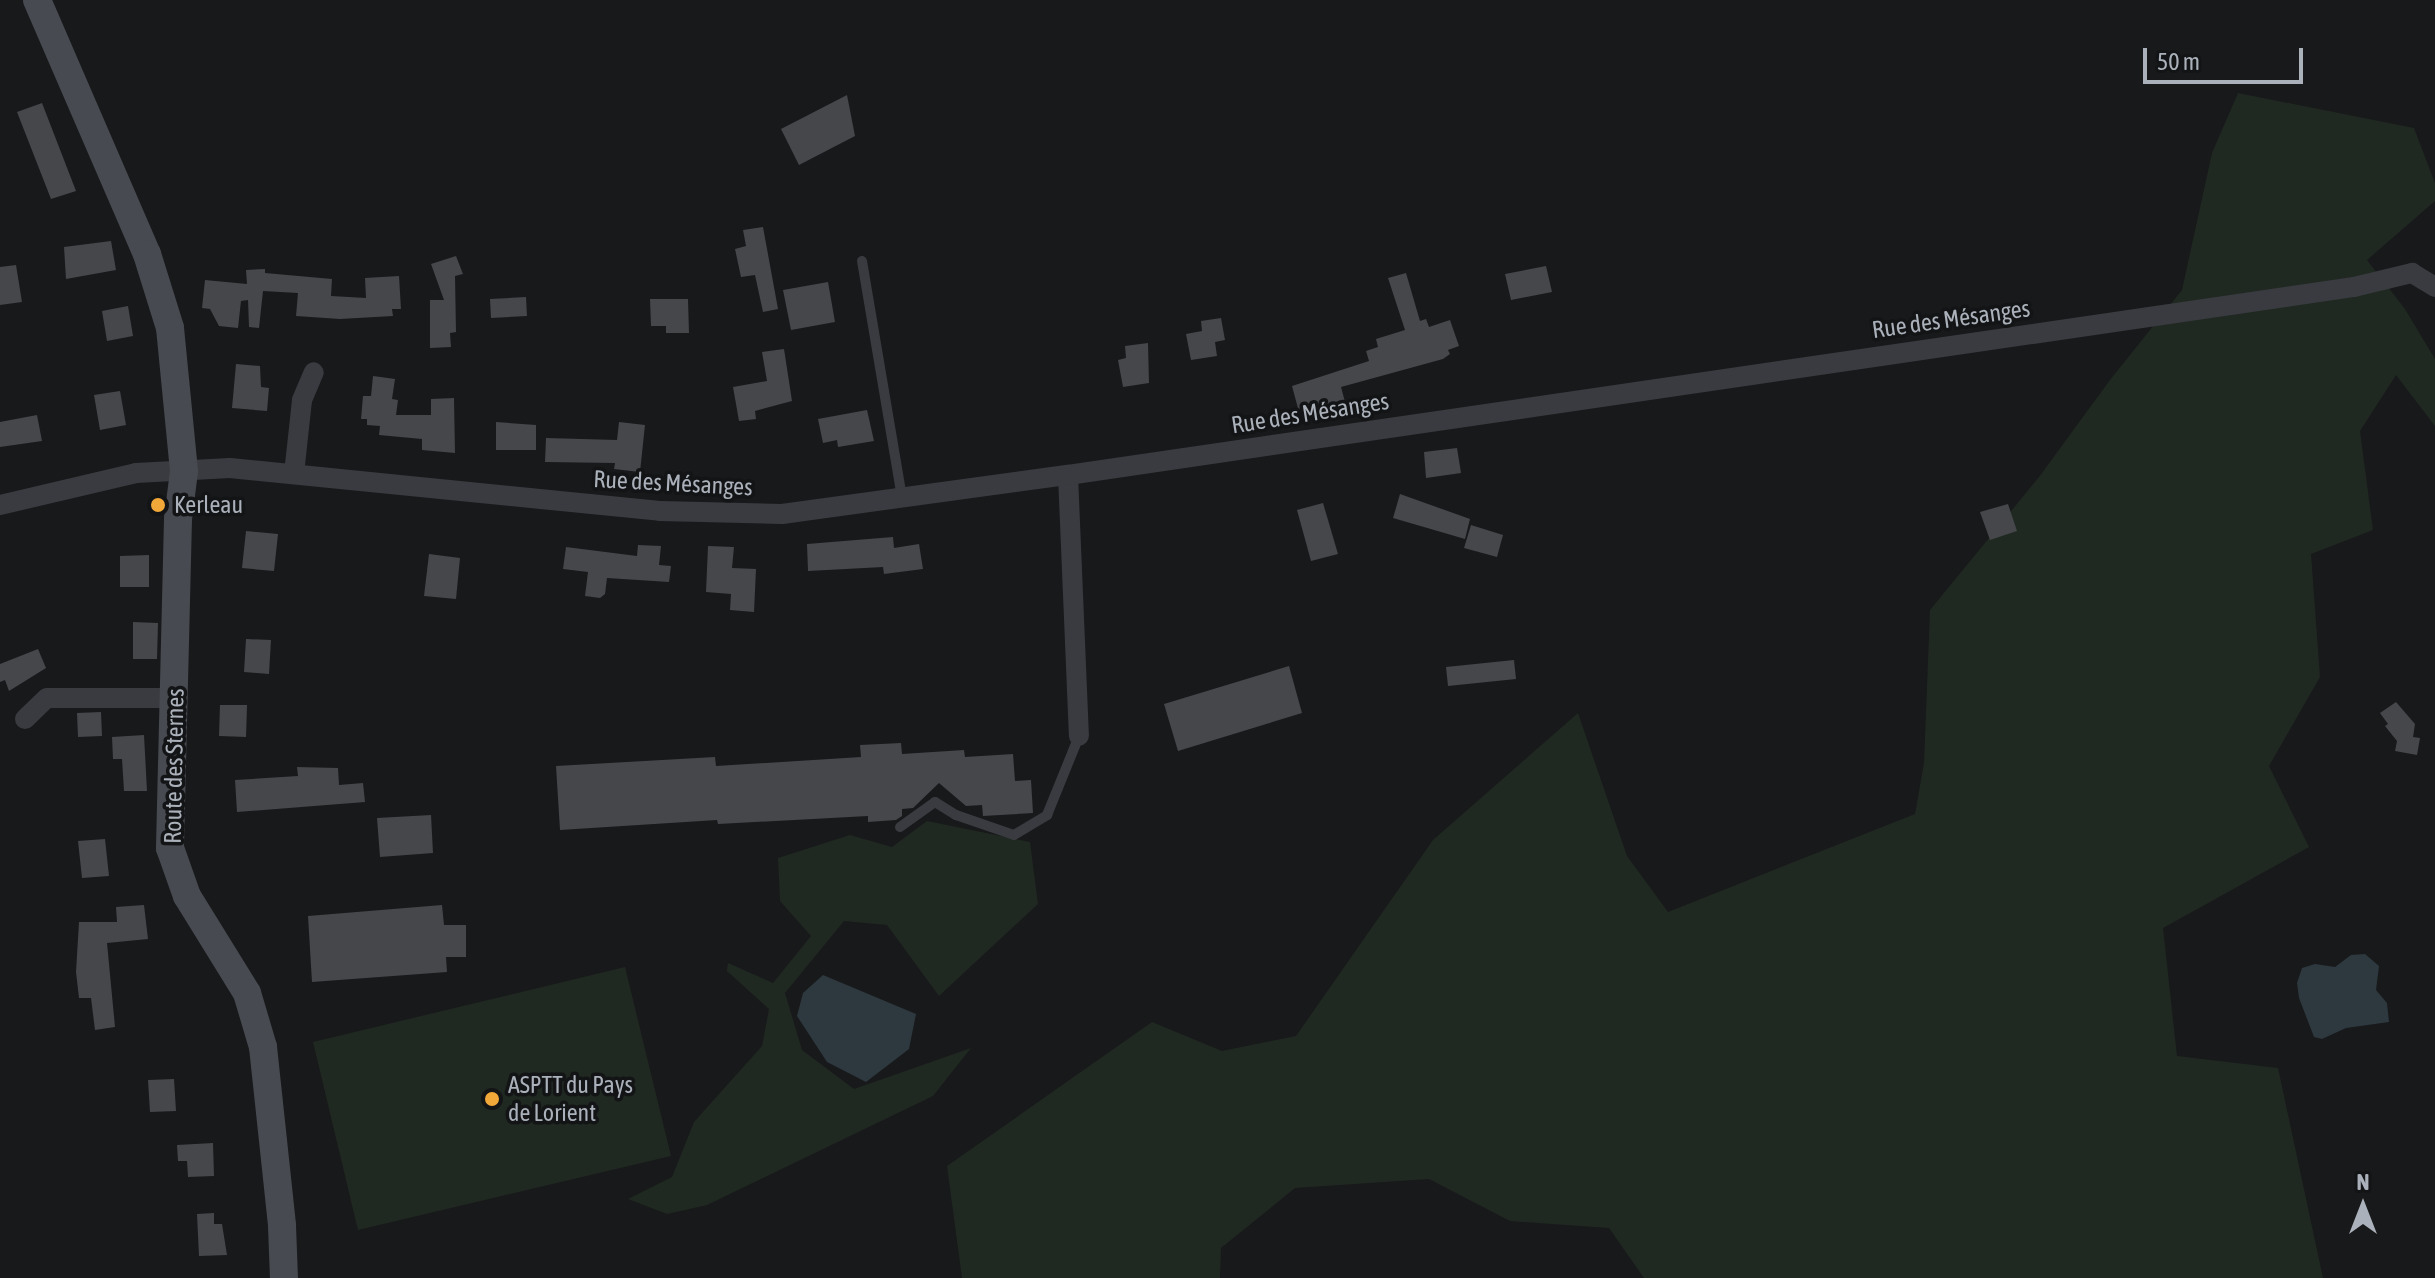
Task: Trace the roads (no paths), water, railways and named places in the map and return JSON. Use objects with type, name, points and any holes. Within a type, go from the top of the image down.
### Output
[{"type":"street","name":"Route des Sternes","points":[[37,0],[161,290],[176,371],[184,471],[178,519],[170,848],[187,896],[247,993],[263,1047],[282,1226],[284,1278]]},
{"type":"street","name":"Rue des Mésanges","points":[[0,505],[136,473],[230,468],[660,511],[782,514],[2354,287],[2412,273],[2435,287]]},
{"type":"street","points":[[294,474],[302,400],[314,372]]},
{"type":"street","points":[[1068,475],[1079,736]]},
{"type":"street","points":[[25,719],[47,698],[175,698]]},
{"type":"lane","points":[[862,261],[902,497]]},
{"type":"lane","points":[[900,827],[935,802],[956,815],[1014,835],[1047,815],[1079,736]]},
{"type":"place","name":"Kerleau","points":[[158,505]]},
{"type":"place","name":"ASPTT du Pays de Lorient","points":[[492,1099]]}]
